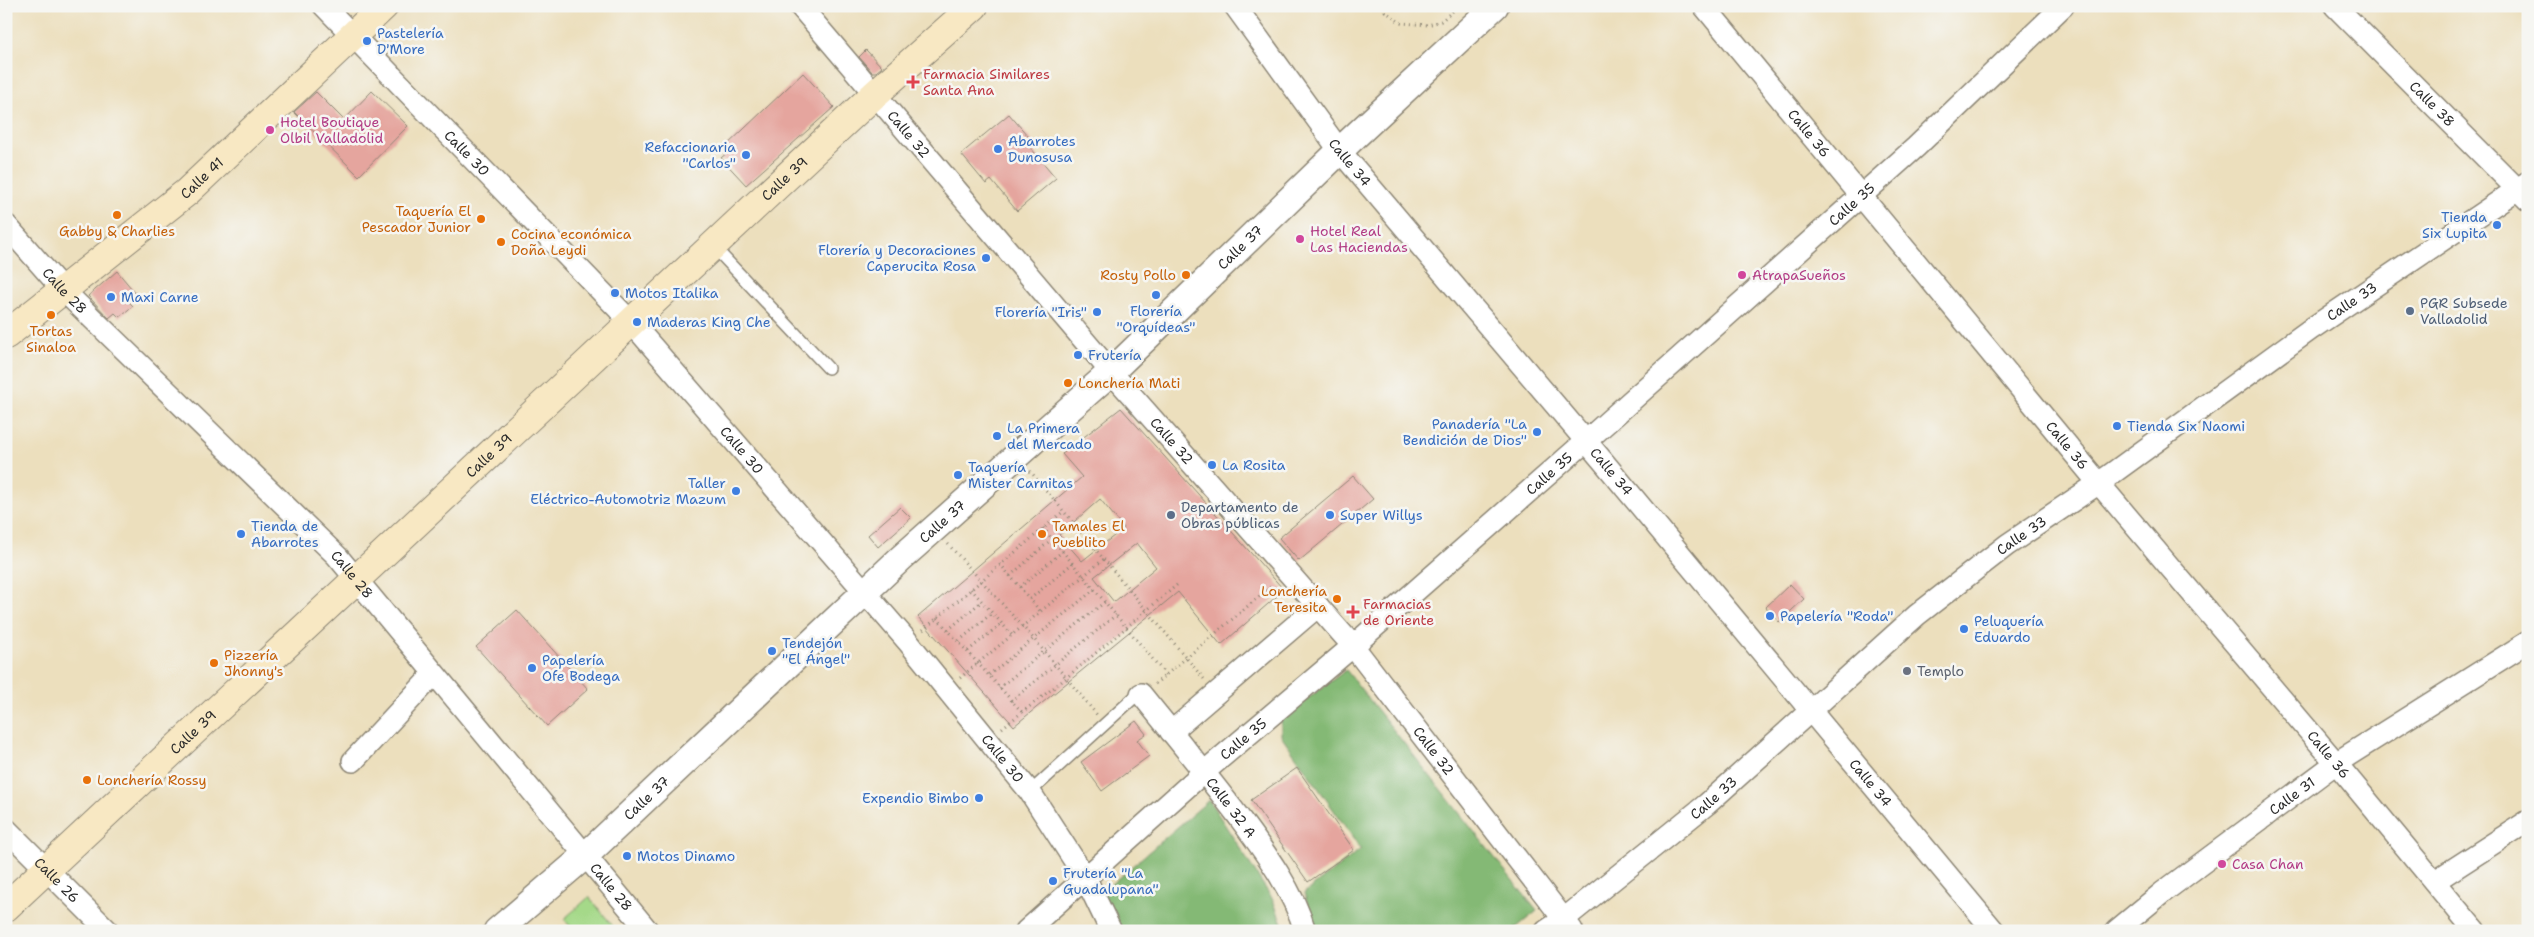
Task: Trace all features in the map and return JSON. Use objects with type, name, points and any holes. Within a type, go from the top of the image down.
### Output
[{"type":"main road","name":"Calle 41","points":[[6,335],[187,192],[384,6]]},
{"type":"main road","name":"Calle 39","points":[[6,907],[356,578],[714,247],[875,94],[974,6]]},
{"type":"street","name":"Calle 30","points":[[324,6],[631,322],[909,643],[1030,792],[1086,877],[1111,931]]},
{"type":"street","name":"Calle 32","points":[[800,6],[1111,372],[1353,646],[1568,925]]},
{"type":"street","name":"Calle 34","points":[[1235,6],[1340,151],[1586,441],[1994,931]]},
{"type":"street","name":"Calle 37","points":[[497,931],[586,855],[864,593],[1111,372],[1340,151],[1495,6]]},
{"type":"street","name":"Calle 36","points":[[1704,6],[2099,483],[2336,762],[2435,880],[2475,931]]},
{"type":"street","name":"Calle 35","points":[[1026,931],[1205,772],[1353,646],[1586,441],[1916,147],[2063,6]]},
{"type":"street","name":"Calle 38","points":[[2335,6],[2524,191]]},
{"type":"street","name":"Calle 33","points":[[1546,931],[1568,925],[1812,711],[1917,615],[2007,545],[2099,483],[2311,329],[2524,191]]},
{"type":"street","name":"Calle 28","points":[[6,224],[63,290],[337,556],[648,931]]},
{"type":"street","points":[[1171,732],[1318,606]]},
{"type":"street","name":"Calle 31","points":[[2116,931],[2170,887],[2336,762],[2528,642]]},
{"type":"street","points":[[353,761],[434,674]]},
{"type":"street","name":"Calle 32 A","points":[[1141,694],[1205,772],[1276,870],[1302,919],[1305,931]]},
{"type":"street","points":[[2435,880],[2528,821]]},
{"type":"street","name":"Calle 26","points":[[6,829],[108,931]]},
{"type":"lane","points":[[714,247],[828,368]]},
{"type":"lane","points":[[1030,792],[1138,694],[1141,694]]},
{"type":"path","points":[[1386,6],[1385,11],[1401,23],[1428,25],[1441,21],[1459,6]]},
{"type":"path","points":[[1017,455],[1188,658],[1215,693]]},
{"type":"path","points":[[909,643],[980,580],[1064,511]]},
{"type":"path","points":[[1043,528],[1166,675]]},
{"type":"path","points":[[934,529],[1034,639],[1105,724]]},
{"type":"path","points":[[1010,576],[1052,539]]},
{"type":"path","points":[[1020,587],[1063,551]]},
{"type":"path","points":[[948,690],[978,662],[1104,559]]},
{"type":"path","points":[[1030,599],[1073,562]]},
{"type":"path","points":[[1000,564],[1040,611]]},
{"type":"path","points":[[1141,694],[1188,658],[1288,573]]},
{"type":"path","points":[[986,740],[1066,678],[1178,584]]},
{"type":"path","points":[[971,589],[1012,635]]},
{"type":"path","points":[[989,675],[1095,589]]},
{"type":"path","points":[[948,630],[982,601]]},
{"type":"path","points":[[999,688],[1106,601]]},
{"type":"path","points":[[959,642],[993,612]]},
{"type":"path","points":[[1011,701],[1116,615]]},
{"type":"path","points":[[937,618],[1022,712]]},
{"type":"path","points":[[968,651],[1002,623]]},
{"type":"green space","points":[[1346,670],[1537,911],[1512,931],[1317,931],[1304,893],[1361,849],[1281,735],[1281,718]]},
{"type":"green space","points":[[1209,800],[1273,900],[1285,931],[1120,931],[1101,893]]},
{"type":"green space","points":[[589,897],[617,931],[574,931],[564,919]]},
{"type":"building","points":[[866,50],[882,67],[876,72],[872,72],[859,57]]},
{"type":"building","points":[[803,73],[834,107],[746,185],[721,158],[729,151],[725,147]]},
{"type":"building","points":[[372,91],[408,126],[359,176],[294,112],[316,92],[344,120]]},
{"type":"building","points":[[1009,114],[1034,143],[1030,147],[1056,178],[1017,211],[991,180],[986,184],[961,154]]},
{"type":"building","name":"Maxi Carne","points":[[117,271],[137,295],[129,302],[133,306],[119,317],[115,313],[109,318],[88,296]]},
{"type":"building","points":[[1121,408],[1284,590],[1221,645],[1178,592],[1014,726],[918,617],[1082,477],[1062,454]],"holes":[[[1100,499],[1124,528],[1082,561],[1059,535]],[[1137,543],[1156,567],[1114,602],[1094,577]]]},
{"type":"building","name":"Super Willys","points":[[1353,476],[1373,499],[1299,561],[1279,538]]},
{"type":"building","points":[[900,507],[911,518],[878,547],[868,535]]},
{"type":"building","points":[[1790,584],[1804,599],[1779,622],[1766,607]]},
{"type":"building","name":"Papelería Ofe Bodega","points":[[517,610],[588,689],[547,726],[476,647]]},
{"type":"building","points":[[1136,721],[1146,734],[1137,740],[1149,756],[1102,791],[1081,762]]},
{"type":"building","points":[[1297,768],[1354,850],[1308,882],[1251,800]]},
{"type":"place","name":"Pastelería D'More","points":[[367,41]]},
{"type":"place","name":"Farmacia Similares Santa Ana","points":[[913,82]]},
{"type":"place","name":"Hotel Boutique Olbil Valladolid","points":[[270,130]]},
{"type":"place","name":"Abarrotes Dunosusa","points":[[998,149]]},
{"type":"place","name":"Refaccionaria \"Carlos\"","points":[[746,155]]},
{"type":"place","name":"Gabby & Charlies","points":[[117,215]]},
{"type":"place","name":"Taquería El Pescador Junior","points":[[481,219]]},
{"type":"place","name":"Tienda Six Lupita","points":[[2497,225]]},
{"type":"place","name":"Hotel Real Las Haciendas","points":[[1300,239]]},
{"type":"place","name":"Cocina económica Doña Leydi","points":[[501,242]]},
{"type":"place","name":"Florería y Decoraciones Caperucita Rosa","points":[[986,258]]},
{"type":"place","name":"Rosty Pollo","points":[[1186,275]]},
{"type":"place","name":"AtrapaSueños","points":[[1742,275]]},
{"type":"place","name":"Motos Italika","points":[[615,293]]},
{"type":"place","name":"Florería \"Orquídeas\"","points":[[1156,295]]},
{"type":"place","name":"Maxi Carne","points":[[111,297]]},
{"type":"place","name":"PGR Subsede Valladolid","points":[[2410,311]]},
{"type":"place","name":"Florería \"Iris\"","points":[[1097,312]]},
{"type":"place","name":"Tortas Sinaloa","points":[[51,315]]},
{"type":"place","name":"Maderas King Che","points":[[637,322]]},
{"type":"place","name":"Frutería","points":[[1078,355]]},
{"type":"place","name":"Lonchería Mati","points":[[1068,383]]},
{"type":"place","name":"Tienda Six Naomi","points":[[2117,426]]},
{"type":"place","name":"Panadería \"La Bendición de Dios\"","points":[[1537,432]]},
{"type":"place","name":"La Primera del Mercado","points":[[997,436]]},
{"type":"place","name":"La Rosita","points":[[1212,465]]},
{"type":"place","name":"Taquería Mister Carnitas","points":[[958,475]]},
{"type":"place","name":"Taller Eléctrico-Automotriz Mazum","points":[[736,491]]},
{"type":"place","name":"Departamento de Obras públicas","points":[[1171,515]]},
{"type":"place","name":"Super Willys","points":[[1330,515]]},
{"type":"place","name":"Tienda de Abarrotes","points":[[241,534]]},
{"type":"place","name":"Tamales El Pueblito","points":[[1042,534]]},
{"type":"place","name":"Lonchería Teresita","points":[[1337,599]]},
{"type":"place","name":"Farmacias de Oriente","points":[[1353,612]]},
{"type":"place","name":"Papelería \"Roda\"","points":[[1770,616]]},
{"type":"place","name":"Peluquería Eduardo","points":[[1964,629]]},
{"type":"place","name":"Tendejón \"El Ángel\"","points":[[772,651]]},
{"type":"place","name":"Pizzería Jhonny's","points":[[214,663]]},
{"type":"place","name":"Papelería Ofe Bodega","points":[[532,668]]},
{"type":"place","name":"Templo","points":[[1907,671]]},
{"type":"place","name":"Lonchería Rossy","points":[[87,780]]},
{"type":"place","name":"Expendio Bimbo","points":[[979,798]]},
{"type":"place","name":"Motos Dinamo","points":[[627,856]]},
{"type":"place","name":"Casa Chan","points":[[2222,864]]},
{"type":"place","name":"Frutería \"La Guadalupana\"","points":[[1053,881]]}]
